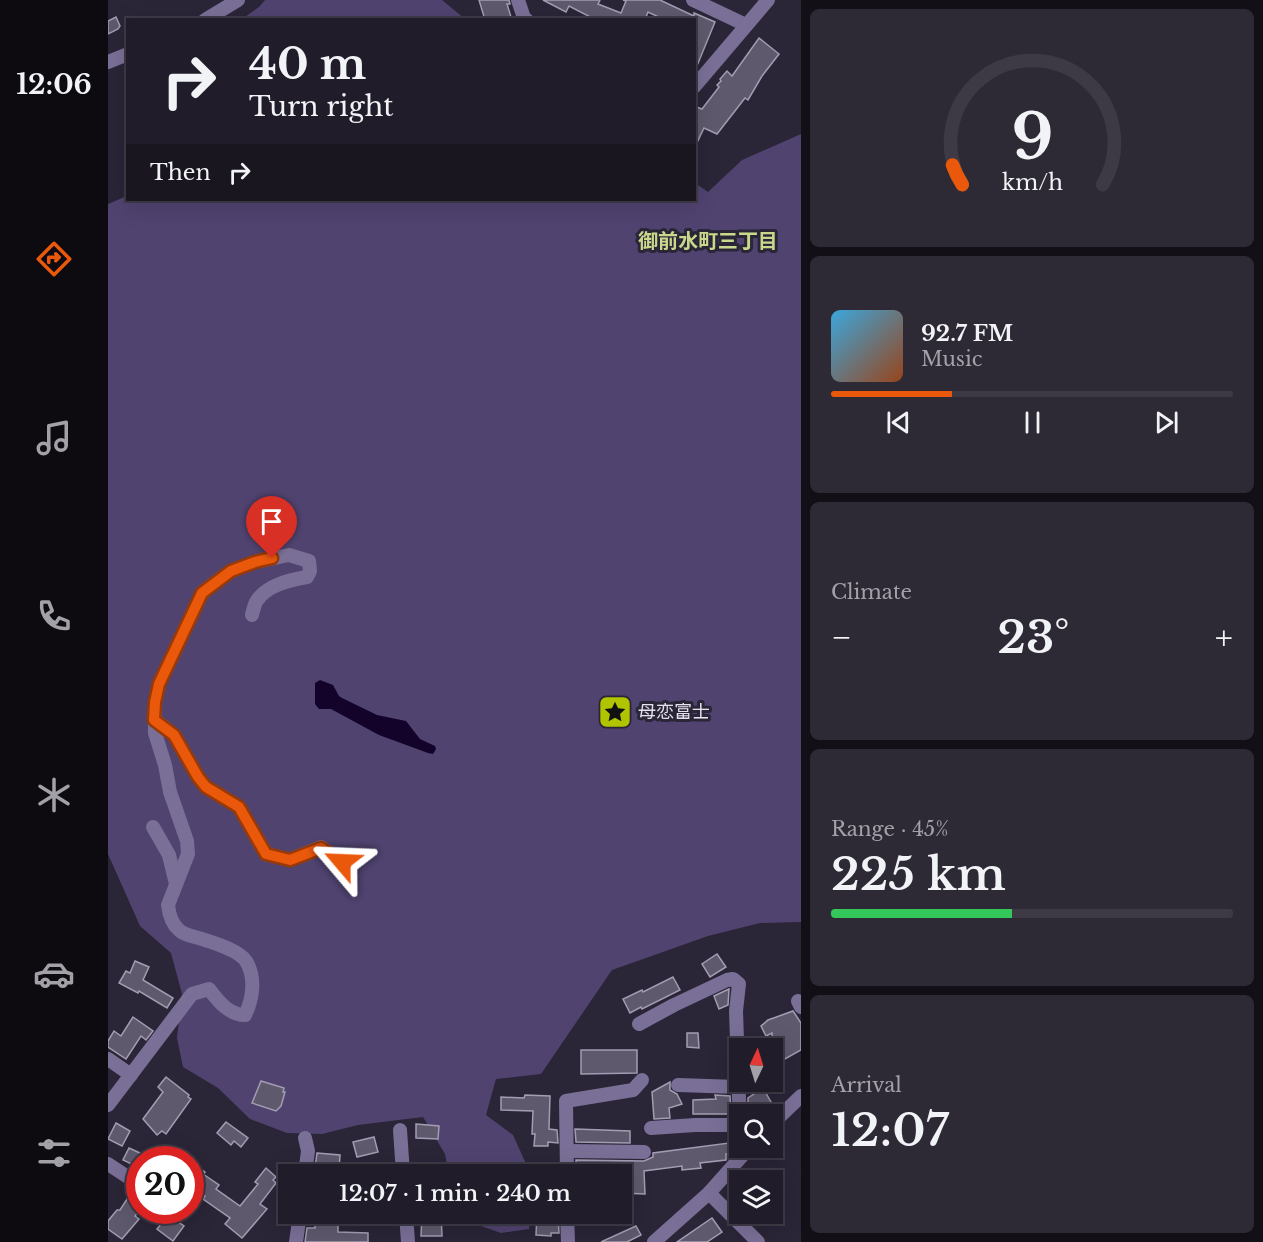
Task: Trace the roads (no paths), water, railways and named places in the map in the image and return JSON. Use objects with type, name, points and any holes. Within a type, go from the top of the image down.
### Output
[{"type":"street","points":[[209,18],[238,0]]},
{"type":"street","points":[[518,0],[524,18]]},
{"type":"street","points":[[693,0],[746,25]]},
{"type":"street","points":[[696,85],[768,0]]},
{"type":"street","points":[[108,62],[126,55]]},
{"type":"street","points":[[108,1105],[192,994],[209,989],[221,1004],[238,1015],[245,1015],[250,1005],[251,975],[245,961],[237,953],[181,932],[174,925],[169,913],[168,905],[188,854],[187,841],[170,792],[165,765],[157,743],[154,720],[159,684],[202,593],[231,571],[255,562],[289,555],[309,561],[310,571],[307,577],[291,580],[266,591],[256,602],[252,615]]},
{"type":"street","points":[[154,720],[174,735],[206,787],[239,807],[266,854],[290,860],[321,848],[342,862]]},
{"type":"street","points":[[153,827],[169,855],[176,884]]},
{"type":"street","points":[[639,1024],[674,1005],[733,979],[739,984],[736,1011],[737,1038]]},
{"type":"street","points":[[108,1059],[131,1075]]},
{"type":"street","points":[[567,1164],[566,1101],[633,1090],[642,1080]]},
{"type":"street","points":[[678,1085],[729,1088]]},
{"type":"street","points":[[783,1113],[801,1096]]},
{"type":"street","points":[[651,1128],[729,1126]]},
{"type":"street","points":[[400,1130],[402,1164]]},
{"type":"street","points":[[305,1138],[308,1151],[306,1164]]},
{"type":"street","points":[[568,1151],[644,1152]]},
{"type":"street","points":[[654,1242],[709,1193],[737,1158]]},
{"type":"street","points":[[108,1164],[126,1176]]},
{"type":"street","points":[[709,1193],[758,1242]]},
{"type":"street","points":[[296,1242],[299,1224]]},
{"type":"street","points":[[407,1224],[408,1242]]},
{"type":"street","points":[[567,1224],[568,1242]]},
{"type":"place","name":"母恋富士","points":[[615,712]]},
{"type":"district","name":"御前水町三丁目","points":[[708,241]]}]
